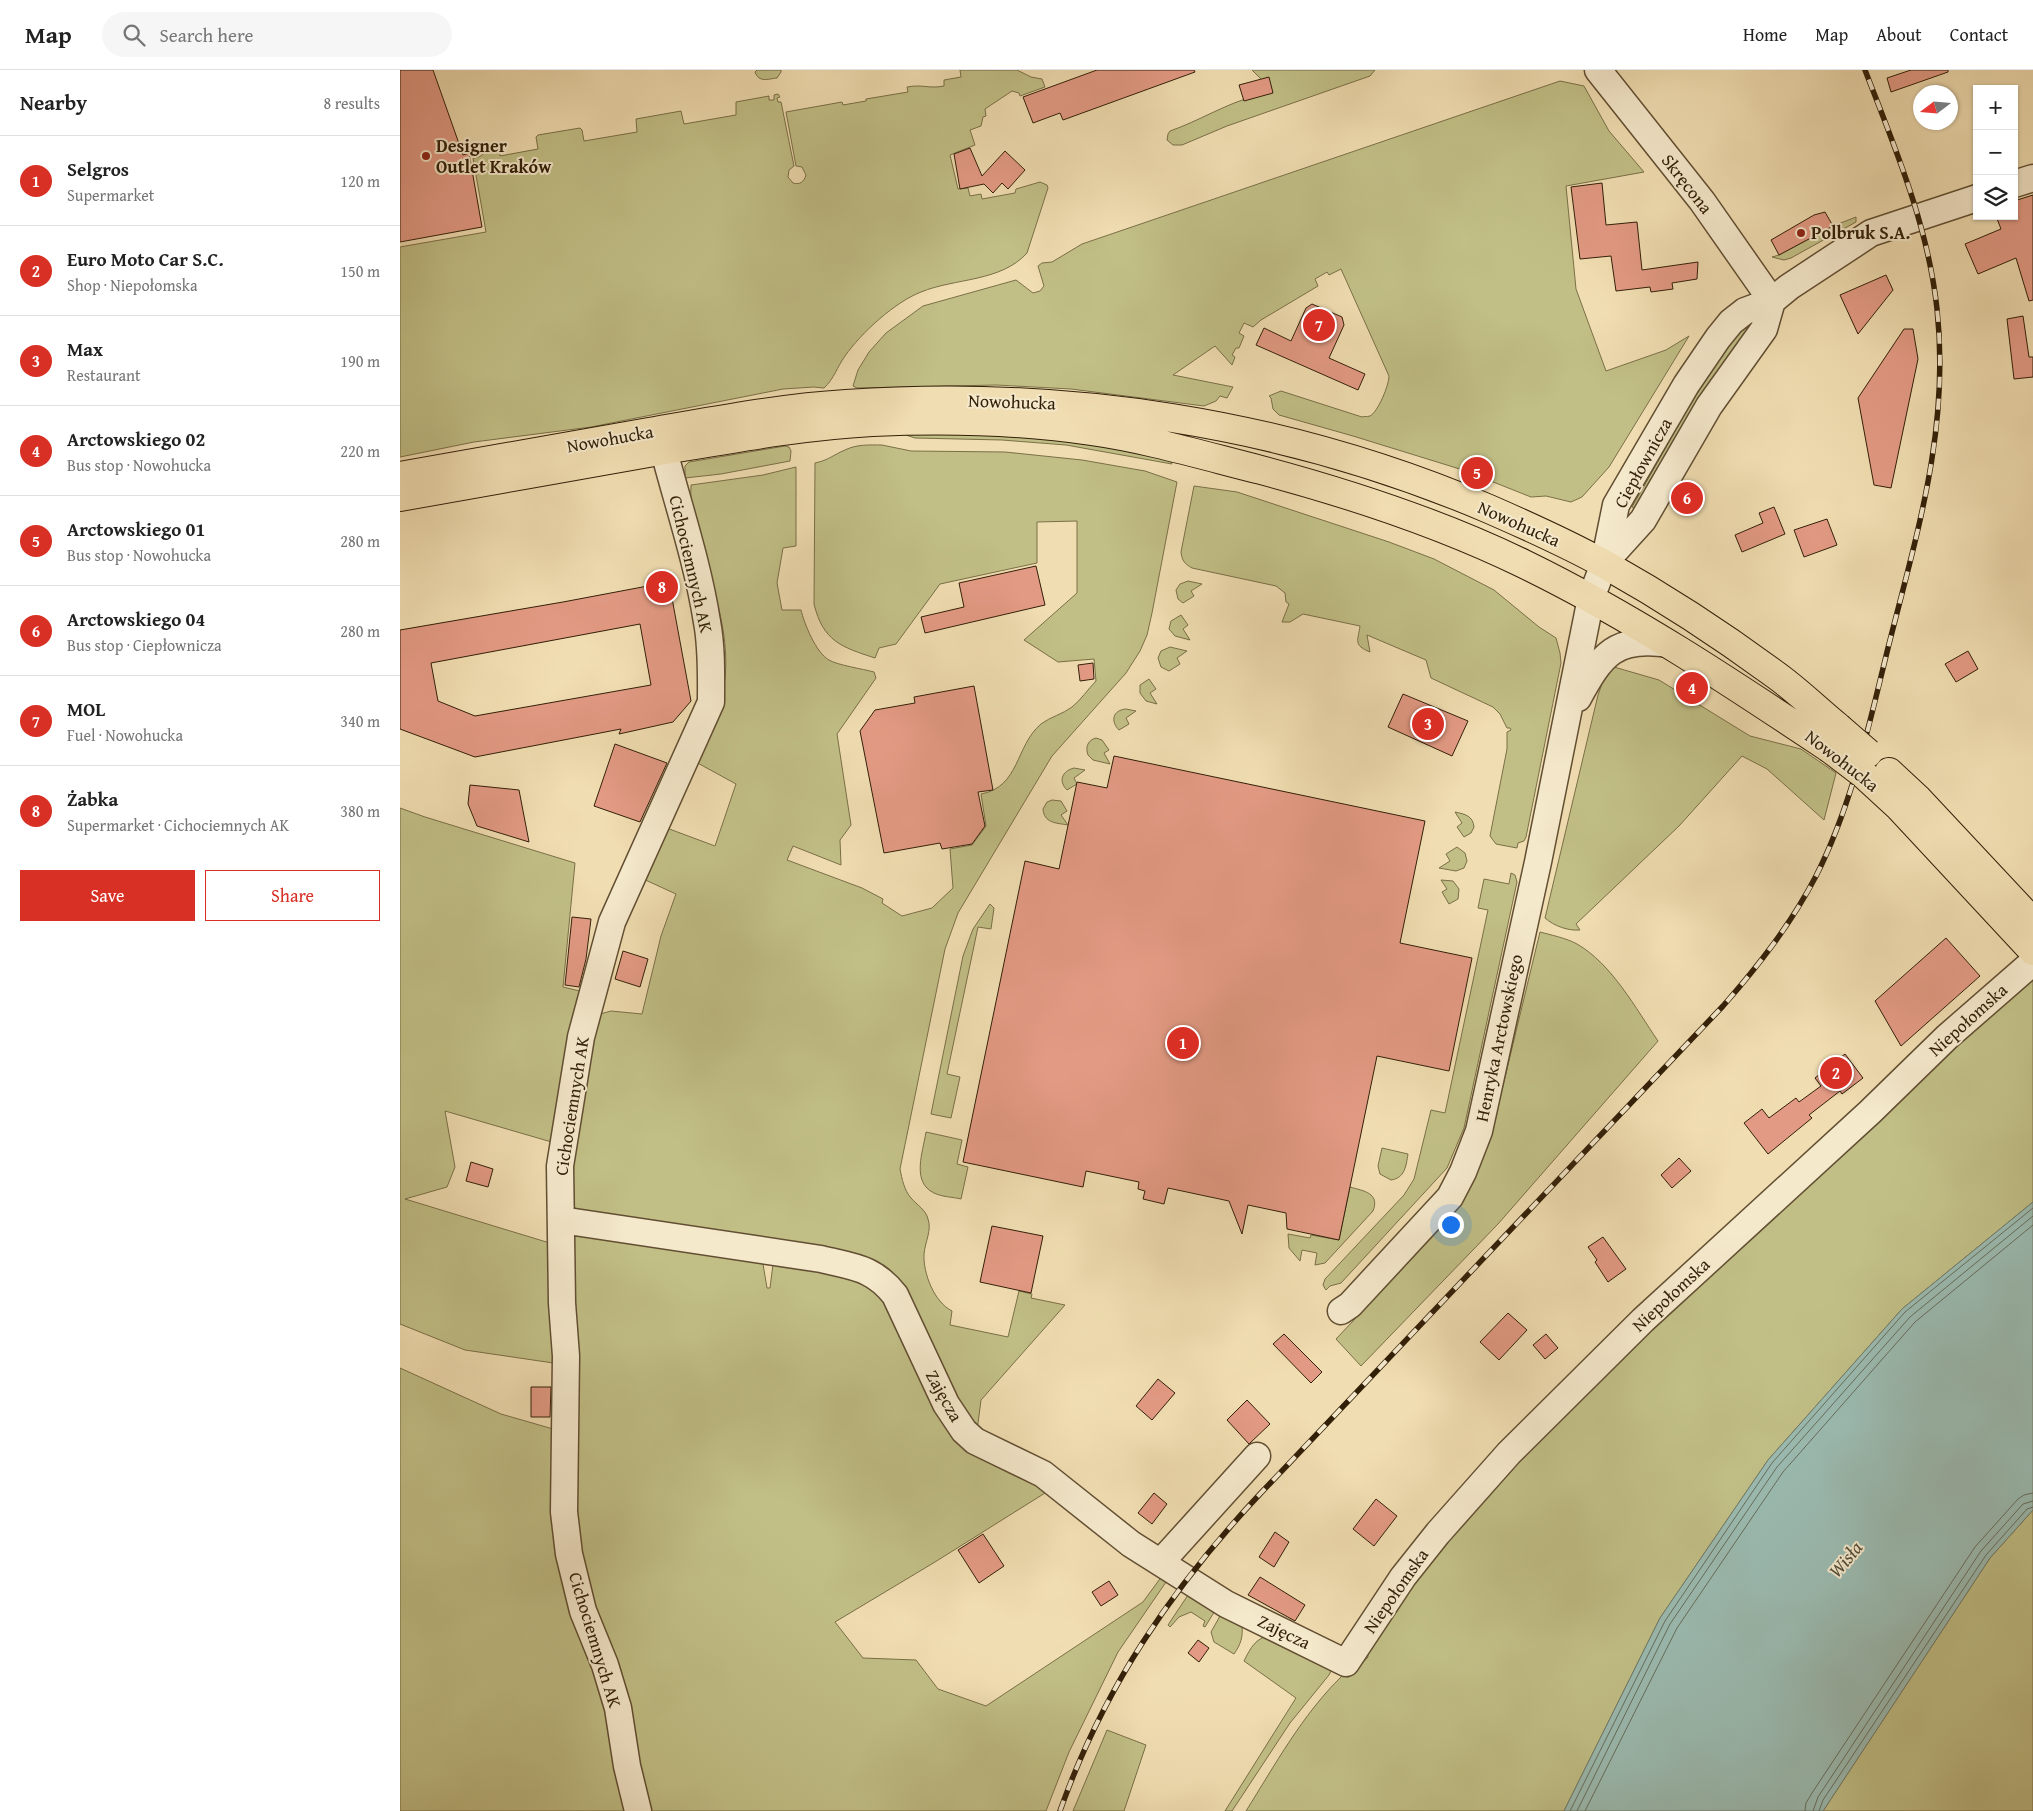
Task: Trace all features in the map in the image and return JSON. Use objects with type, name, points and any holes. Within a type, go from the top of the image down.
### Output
[{"type":"main road","name":"Nowohucka","points":[[400,476],[665,430],[817,407],[940,400],[993,400],[1070,405],[1195,421],[1289,441],[1357,460],[1471,502],[1540,532],[1604,564],[1674,607],[1774,674],[1834,737],[1865,763],[1899,807],[2029,937]]},
{"type":"main road","name":"Nowohucka","points":[[400,497],[788,430],[875,422],[964,421],[1091,430],[1192,452],[1323,486],[1379,504],[1505,554],[1591,598],[1730,681],[1834,737]]},
{"type":"street","name":"Skręcona","points":[[1598,70],[1702,201],[1772,301]]},
{"type":"street","points":[[2018,183],[2033,178]]},
{"type":"street","name":"Ciepłownicza","points":[[1604,564],[1616,505],[1686,385],[1731,322],[1745,311],[1772,301],[1789,287],[1871,233],[1973,199]]},
{"type":"street","name":"Cichociemnych AK","points":[[638,1811],[627,1766],[618,1708],[605,1665],[583,1611],[569,1554],[564,1512],[566,1356],[562,1302],[560,1166],[580,1046],[612,922],[711,702],[708,623],[696,566],[664,451]]},
{"type":"street","points":[[1591,598],[1604,564]]},
{"type":"street","name":"Henryka Arctowskiego","points":[[1341,1311],[1350,1305],[1428,1223],[1450,1197],[1463,1172],[1479,1131],[1538,862],[1591,598]]},
{"type":"street","name":"Henryka Arctowskiego","points":[[1566,721],[1590,676],[1605,656],[1613,650],[1630,644],[1646,642],[1669,644]]},
{"type":"street","name":"Niepołomska","points":[[1346,1663],[1403,1577],[1438,1533],[1509,1454],[1643,1320],[1870,1112],[1947,1037],[2033,962]]},
{"type":"street","name":"Zajęcza","points":[[561,1220],[821,1259],[863,1269],[876,1275],[895,1295],[934,1380],[954,1418],[964,1431],[988,1448],[1042,1474],[1131,1544],[1226,1604],[1346,1663]]},
{"type":"street","points":[[1161,1562],[1258,1456]]},
{"type":"shaded area","points":[[757,70],[781,70],[781,72],[777,78],[764,80],[759,78],[755,72]]},
{"type":"shaded area","points":[[960,70],[1017,70],[1031,77],[1042,79],[1045,87],[1020,96],[1019,93],[1012,91],[985,109],[986,116],[983,117],[981,126],[970,130],[975,145],[950,155],[958,189],[968,188],[970,196],[981,194],[982,199],[1015,193],[1016,189],[1040,182],[1047,185],[1048,188],[1027,253],[1016,262],[991,274],[934,287],[900,303],[879,319],[860,338],[845,356],[824,388],[783,389],[591,427],[474,442],[400,457],[400,247],[486,232],[473,158],[482,155],[483,145],[498,144],[500,156],[538,149],[536,137],[538,135],[580,128],[584,141],[637,132],[636,119],[681,111],[684,124],[736,115],[736,102],[769,96],[769,100],[774,100],[774,95],[778,94],[780,97],[777,98],[778,102],[781,102],[794,166],[789,170],[788,177],[793,183],[798,184],[803,181],[806,175],[802,167],[796,166],[786,112],[842,102],[843,105],[866,101],[866,99],[908,92],[907,87],[944,86],[944,80],[961,77]]},
{"type":"shaded area","points":[[1252,70],[1375,70],[1370,76],[1227,126],[1182,145],[1173,145],[1167,140],[1170,131],[1233,103],[1255,96],[1262,80]]},
{"type":"shaded area","points":[[1560,81],[1584,86],[1609,131],[1644,172],[1566,186],[1576,289],[1606,371],[1666,350],[1689,336],[1609,467],[1582,497],[1571,502],[1546,496],[1531,497],[1463,470],[1279,415],[1273,409],[1269,396],[1281,391],[1362,417],[1373,414],[1382,398],[1389,376],[1341,269],[1329,275],[1327,272],[1315,279],[1318,286],[1261,320],[1253,327],[1244,323],[1239,333],[1244,336],[1239,348],[1236,348],[1232,355],[1235,357],[1232,365],[1215,346],[1173,375],[1233,387],[1227,398],[1220,396],[1216,401],[1204,406],[1071,389],[996,385],[857,388],[853,386],[858,370],[869,352],[886,333],[923,306],[1016,280],[1033,293],[1040,291],[1044,286],[1038,266],[1042,263],[1052,262],[1082,244]]},
{"type":"shaded area","points":[[1856,217],[1856,222],[1791,258],[1784,260],[1772,257],[1833,226]]},
{"type":"shaded area","points":[[1752,316],[1756,319],[1718,371],[1637,510],[1632,507],[1703,384]]},
{"type":"shaded area","points":[[906,432],[1021,435],[1111,447],[1169,459],[1172,464],[1066,445],[1002,440],[915,438],[906,435]]},
{"type":"shaded area","points":[[864,445],[882,445],[911,451],[1005,452],[1082,460],[1145,471],[1177,482],[1152,613],[1147,635],[1140,651],[1126,673],[1052,756],[958,913],[945,949],[900,1169],[907,1192],[923,1210],[929,1223],[924,1254],[925,1270],[935,1294],[952,1311],[950,1325],[1008,1337],[1019,1291],[1032,1294],[1031,1298],[1065,1305],[981,1400],[976,1439],[892,1287],[581,1215],[570,1201],[567,1165],[593,1016],[611,1011],[642,1014],[661,936],[676,894],[641,878],[664,827],[715,846],[736,784],[694,761],[720,702],[726,668],[721,617],[693,517],[691,485],[763,475],[796,467],[796,546],[783,548],[777,583],[782,610],[801,610],[815,645],[829,660],[874,672],[876,678],[837,734],[851,825],[840,840],[841,865],[793,846],[787,860],[862,888],[883,899],[882,903],[902,916],[932,908],[953,888],[950,849],[972,845],[986,826],[981,794],[994,790],[1010,775],[1026,743],[1041,724],[1072,707],[1096,681],[1094,659],[1058,662],[1024,640],[1077,593],[1077,521],[1037,522],[1037,563],[940,584],[896,644],[879,648],[875,658],[843,646],[828,634],[814,604],[815,463],[850,448]]},
{"type":"shaded area","points":[[785,446],[789,447],[791,451],[790,461],[721,474],[685,478],[685,466],[689,462]]},
{"type":"shaded area","points":[[1194,486],[1237,492],[1389,542],[1434,559],[1494,590],[1539,627],[1556,638],[1561,663],[1526,837],[1524,841],[1518,843],[1517,848],[1496,844],[1490,836],[1507,749],[1507,732],[1511,730],[1507,728],[1500,714],[1493,707],[1431,678],[1426,660],[1367,635],[1370,652],[1361,647],[1358,642],[1360,626],[1303,614],[1290,622],[1282,622],[1289,604],[1286,602],[1285,593],[1276,586],[1192,568],[1187,565],[1183,560],[1181,552]]},
{"type":"shaded area","points":[[1188,581],[1202,584],[1191,591],[1194,596],[1183,603],[1178,599],[1176,590],[1180,584]]},
{"type":"shaded area","points":[[1181,615],[1188,625],[1183,629],[1190,640],[1175,636],[1169,629],[1171,621]]},
{"type":"shaded area","points":[[1170,647],[1187,651],[1177,658],[1180,664],[1169,671],[1161,667],[1158,658],[1161,651]]},
{"type":"shaded area","points":[[1614,667],[1659,680],[1750,736],[1801,749],[1836,773],[1824,820],[1767,769],[1742,756],[1679,826],[1576,924],[1580,930],[1571,930],[1557,926],[1545,918],[1598,695],[1603,681]]},
{"type":"shaded area","points":[[1149,679],[1156,689],[1150,693],[1157,704],[1146,701],[1140,693],[1140,685]]},
{"type":"shaded area","points":[[1126,709],[1136,711],[1126,718],[1129,724],[1119,730],[1114,723],[1114,716],[1118,711]]},
{"type":"shaded area","points":[[1096,738],[1102,740],[1109,750],[1104,753],[1110,764],[1093,760],[1088,755],[1088,744]]},
{"type":"shaded area","points":[[1074,768],[1085,770],[1074,778],[1077,784],[1067,790],[1062,780],[1067,771]]},
{"type":"shaded area","points":[[1052,800],[1061,801],[1067,811],[1061,815],[1068,825],[1048,820],[1044,814],[1043,809],[1047,802]]},
{"type":"shaded area","points":[[400,808],[575,863],[563,987],[584,992],[555,1143],[445,1111],[455,1167],[447,1187],[405,1199],[553,1244],[560,1364],[465,1350],[400,1324]]},
{"type":"shaded area","points":[[1455,812],[1468,816],[1472,820],[1474,827],[1471,833],[1464,837],[1457,827],[1462,823]]},
{"type":"shaded area","points":[[1457,847],[1465,853],[1467,861],[1464,868],[1456,871],[1439,868],[1450,861],[1446,854]]},
{"type":"shaded area","points":[[1511,873],[1515,875],[1517,882],[1464,1128],[1447,1168],[1341,1283],[1330,1286],[1326,1290],[1323,1285],[1325,1279],[1404,1195],[1414,1179],[1431,1110],[1445,1113],[1488,910],[1478,908],[1484,879],[1509,884]]},
{"type":"shaded area","points":[[1441,880],[1453,881],[1459,889],[1458,899],[1449,904],[1442,892],[1447,889]]},
{"type":"shaded area","points":[[990,904],[994,908],[991,929],[978,927],[947,1074],[960,1077],[951,1118],[931,1114],[963,956],[973,929]]},
{"type":"shaded area","points":[[1540,932],[1577,944],[1601,963],[1622,988],[1658,1041],[1498,1224],[1361,1366],[1336,1339],[1438,1231],[1462,1199],[1492,1131]]},
{"type":"shaded area","points":[[2033,974],[2033,1202],[1902,1309],[1768,1460],[1660,1618],[1564,1811],[1246,1811],[1314,1707],[1342,1676],[1349,1677],[1368,1657],[1367,1648],[1411,1579],[1566,1405]]},
{"type":"shaded area","points":[[926,1132],[962,1140],[957,1164],[968,1167],[961,1199],[934,1193],[923,1182],[920,1166]]},
{"type":"shaded area","points":[[1382,1148],[1408,1154],[1404,1171],[1396,1179],[1391,1180],[1380,1174],[1378,1166]]},
{"type":"shaded area","points":[[1350,1187],[1365,1192],[1372,1197],[1375,1205],[1373,1211],[1325,1263],[1315,1265],[1317,1253],[1302,1250],[1300,1261],[1289,1248],[1288,1234],[1310,1238],[1311,1235],[1339,1240]]},
{"type":"shaded area","points":[[576,1231],[746,1254],[763,1264],[767,1288],[770,1288],[773,1264],[786,1260],[876,1282],[935,1395],[1053,1488],[835,1622],[863,1658],[916,1660],[938,1689],[986,1706],[1143,1602],[1170,1565],[1175,1569],[1118,1652],[1069,1752],[1046,1811],[643,1811],[576,1551],[565,1257]]},
{"type":"shaded area","points":[[400,1368],[501,1414],[560,1431],[597,1666],[630,1811],[400,1811]]},
{"type":"shaded area","points":[[2033,1510],[2033,1811],[1823,1811],[1990,1558]]},
{"type":"shaded area","points":[[1192,1589],[1216,1609],[1205,1627],[1203,1626],[1205,1621],[1191,1612],[1179,1617],[1170,1627],[1168,1625]]},
{"type":"shaded area","points":[[1225,1611],[1242,1625],[1241,1640],[1234,1654],[1214,1642],[1211,1632]]},
{"type":"shaded area","points":[[1270,1635],[1332,1669],[1290,1723],[1232,1811],[1225,1811],[1296,1698],[1244,1661],[1254,1644]]},
{"type":"shaded area","points":[[1107,1730],[1146,1745],[1124,1811],[1073,1811]]},
{"type":"water","name":"Wisła","points":[[2033,1202],[2033,1510],[1990,1558],[1823,1811],[1564,1811],[1660,1618],[1768,1460],[1902,1309]]},
{"type":"building","name":"Designer Outlet Kraków","points":[[400,70],[433,70],[463,155],[469,153],[482,227],[400,242]]},
{"type":"building","points":[[1097,70],[1194,70],[1195,72],[1063,120],[1060,113],[1033,123],[1023,97]]},
{"type":"building","points":[[1911,70],[1948,70],[1948,72],[1891,92],[1887,78]]},
{"type":"building","points":[[1269,77],[1273,93],[1244,101],[1239,85]]},
{"type":"building","points":[[970,148],[982,176],[1005,151],[1025,170],[1008,189],[1002,183],[993,193],[984,184],[960,189],[954,154]]},
{"type":"building","points":[[1602,183],[1606,225],[1637,222],[1642,270],[1698,262],[1697,279],[1672,283],[1673,289],[1651,292],[1650,287],[1616,291],[1611,256],[1580,259],[1571,187]]},
{"type":"building","points":[[2033,195],[2033,300],[2029,301],[2016,258],[1978,274],[1965,244],[2001,229],[1998,220],[2018,220],[2018,200]]},
{"type":"building","name":"Polbruk S.A.","points":[[1825,212],[1833,226],[1779,255],[1771,240],[1814,215]]},
{"type":"building","points":[[1886,275],[1893,290],[1858,334],[1840,295]]},
{"type":"building","points":[[1312,304],[1342,317],[1344,325],[1329,358],[1365,374],[1358,390],[1256,345],[1264,328],[1291,341],[1306,308]]},
{"type":"building","points":[[2023,316],[2029,357],[2033,357],[2033,377],[2014,379],[2007,319]]},
{"type":"building","points":[[1904,329],[1913,329],[1918,359],[1891,488],[1874,485],[1858,398]]},
{"type":"building","points":[[1774,507],[1785,534],[1742,552],[1735,535],[1763,523],[1759,513]]},
{"type":"building","points":[[1827,519],[1837,545],[1804,557],[1794,530]]},
{"type":"building","points":[[1036,566],[1045,605],[925,633],[921,617],[964,607],[959,583]]},
{"type":"building","points":[[669,582],[691,701],[673,722],[619,734],[621,729],[475,757],[400,729],[400,630]],"holes":[[[640,624],[651,685],[475,716],[438,701],[431,663]]]},
{"type":"building","points":[[1968,651],[1978,669],[1956,682],[1945,664]]},
{"type":"building","points":[[1093,663],[1094,679],[1080,681],[1078,665]]},
{"type":"building","points":[[974,686],[993,790],[978,792],[985,826],[972,844],[942,849],[940,843],[884,853],[860,731],[875,710],[915,703],[914,697]]},
{"type":"building","points":[[1403,694],[1468,721],[1452,756],[1388,727]]},
{"type":"building","points":[[615,744],[667,763],[640,822],[594,806]]},
{"type":"building","points":[[1114,756],[1425,821],[1400,943],[1472,958],[1449,1071],[1377,1056],[1339,1240],[1287,1229],[1286,1213],[1248,1205],[1242,1234],[1229,1201],[1168,1188],[1164,1204],[1143,1199],[1145,1191],[1138,1189],[1139,1182],[1086,1171],[1083,1187],[963,1162],[1025,861],[1059,869],[1077,782],[1107,788]]},
{"type":"building","points":[[470,785],[519,790],[529,842],[477,826],[468,804]]},
{"type":"building","points":[[572,917],[591,919],[586,959],[579,987],[565,985]]},
{"type":"building","points":[[1946,938],[1980,976],[1901,1046],[1875,1001]]},
{"type":"building","points":[[623,951],[648,959],[640,987],[615,979]]},
{"type":"building","points":[[1845,1054],[1863,1078],[1842,1094],[1840,1091],[1809,1115],[1812,1118],[1768,1154],[1744,1123],[1762,1109],[1769,1118],[1796,1098],[1799,1102],[1821,1086],[1815,1078]]},
{"type":"building","points":[[1679,1158],[1691,1171],[1672,1188],[1661,1175]]},
{"type":"building","points":[[471,1162],[493,1169],[488,1187],[466,1181]]},
{"type":"building","points":[[992,1226],[1043,1236],[1031,1293],[980,1282]]},
{"type":"building","points":[[1603,1237],[1626,1269],[1608,1282],[1588,1247]]},
{"type":"building","points":[[1508,1313],[1527,1330],[1499,1360],[1480,1342]]},
{"type":"building","points":[[1284,1334],[1322,1372],[1311,1383],[1273,1344]]},
{"type":"building","points":[[1546,1334],[1558,1348],[1545,1359],[1533,1345]]},
{"type":"building","points":[[1158,1379],[1175,1393],[1152,1420],[1136,1406]]},
{"type":"building","points":[[531,1387],[551,1387],[550,1417],[531,1417]]},
{"type":"building","points":[[1247,1400],[1270,1424],[1249,1444],[1227,1420]]},
{"type":"building","points":[[1154,1493],[1167,1504],[1152,1524],[1138,1513]]},
{"type":"building","points":[[1376,1499],[1397,1516],[1374,1546],[1353,1529]]},
{"type":"building","points":[[1275,1532],[1289,1542],[1274,1567],[1259,1557]]},
{"type":"building","points":[[983,1534],[1004,1566],[979,1583],[958,1550]]},
{"type":"building","points":[[1260,1577],[1305,1605],[1295,1621],[1248,1595]]},
{"type":"building","points":[[1109,1581],[1118,1595],[1101,1606],[1092,1592]]},
{"type":"building","points":[[1198,1640],[1209,1648],[1199,1662],[1188,1653]]},
{"type":"railway","points":[[1060,1811],[1077,1766],[1119,1682],[1143,1642],[1197,1567],[1259,1495],[1723,1006],[1762,960],[1796,911],[1829,849],[1850,793],[1920,522],[1935,439],[1939,396],[1940,353],[1937,309],[1926,247],[1909,187],[1865,70]]},
{"type":"place","name":"Designer Outlet Kraków","points":[[426,156]]},
{"type":"place","name":"Polbruk S.A.","points":[[1801,233]]},
{"type":"place","name":"MOL","points":[[1319,325]]},
{"type":"place","name":"Arctowskiego 01","points":[[1477,473]]},
{"type":"place","name":"Arctowskiego 04","points":[[1687,498]]},
{"type":"place","name":"Żabka","points":[[662,587]]},
{"type":"place","name":"Arctowskiego 02","points":[[1692,688]]},
{"type":"place","name":"Max","points":[[1428,724]]},
{"type":"place","name":"Selgros","points":[[1183,1043]]},
{"type":"place","name":"Euro Moto Car S.C.","points":[[1836,1073]]}]
